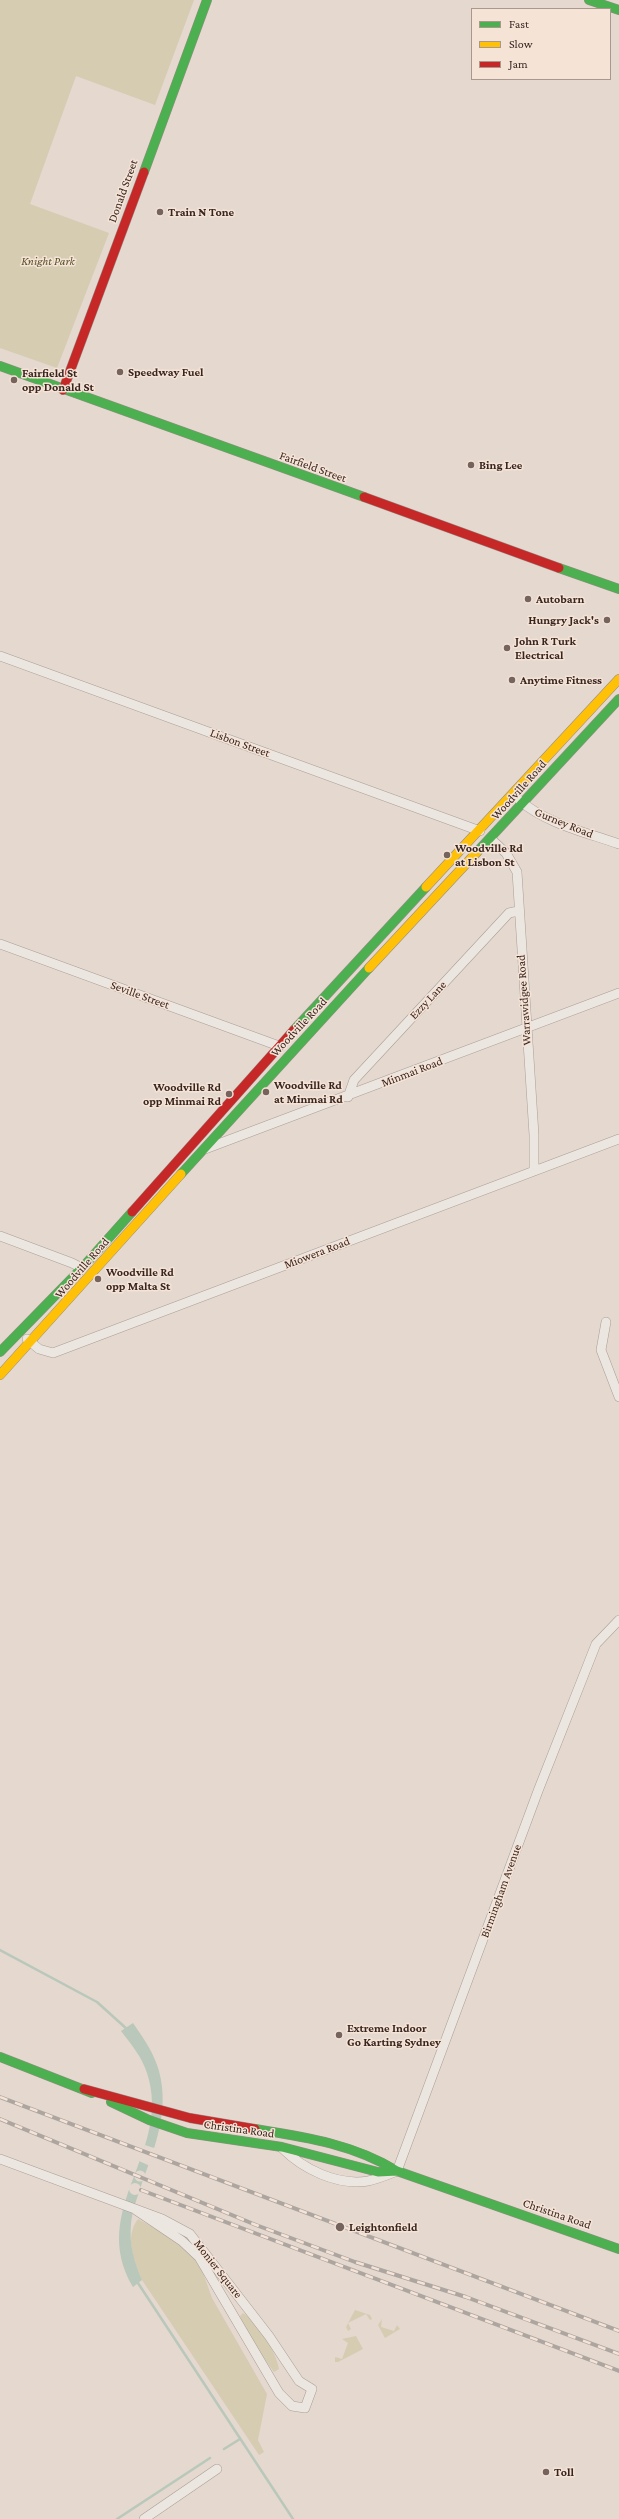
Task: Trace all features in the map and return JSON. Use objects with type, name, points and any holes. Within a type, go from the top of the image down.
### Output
[{"type":"main road","name":"Donald Street","points":[[63,390],[208,0]]},
{"type":"main road","points":[[589,0],[619,10]]},
{"type":"main road","name":"Fairfield Street","points":[[0,366],[63,390],[619,589]]},
{"type":"main road","name":"Woodville Road","points":[[0,1352],[82,1268],[280,1046],[619,679]]},
{"type":"main road","name":"Woodville Road","points":[[0,1375],[31,1343],[205,1149],[619,699]]},
{"type":"main road","name":"Christina Road","points":[[0,2057],[84,2089],[149,2120],[187,2133],[282,2147],[378,2172],[397,2171]]},
{"type":"main road","name":"Christina Road","points":[[84,2089],[190,2118],[296,2136],[341,2147],[382,2160],[397,2171],[619,2249]]},
{"type":"street","name":"Lisbon Street","points":[[0,656],[480,831]]},
{"type":"street","name":"Gurney Road","points":[[513,795],[533,812],[563,825],[619,844]]},
{"type":"street","name":"Warrawidgee Road","points":[[491,839],[506,853],[517,872],[518,911],[534,1135],[534,1171]]},
{"type":"street","name":"Ezzy Lane","points":[[348,1097],[354,1080],[509,913],[518,911]]},
{"type":"street","name":"Seville Street","points":[[0,944],[280,1046]]},
{"type":"street","name":"Minmai Road","points":[[205,1149],[348,1097],[619,993]]},
{"type":"street","name":"Miowera Road","points":[[20,1331],[39,1349],[53,1353],[619,1140]]},
{"type":"street","points":[[0,1236],[72,1262],[82,1268]]},
{"type":"street","points":[[606,1322],[601,1350],[619,1397]]},
{"type":"street","name":"Birmingham Avenue","points":[[397,2171],[535,1799],[596,1644],[619,1620]]},
{"type":"street","points":[[282,2147],[297,2161],[311,2170],[340,2180],[368,2181],[397,2171]]},
{"type":"street","name":"Monier Square","points":[[0,2159],[172,2223],[196,2240],[269,2336],[299,2381],[312,2389],[305,2408],[292,2406],[286,2401],[249,2344],[198,2257],[182,2241],[136,2210]]},
{"type":"street","points":[[144,2519],[217,2469]]},
{"type":"green space","name":"Knight Park","points":[[0,0],[194,0],[155,105],[76,76],[30,204],[109,233],[57,368],[0,348]]},
{"type":"green space","points":[[138,2219],[178,2241],[193,2255],[202,2270],[212,2298],[267,2394],[258,2440],[264,2452],[259,2455],[142,2280],[134,2258],[131,2241],[134,2226]]},
{"type":"green space","points":[[355,2310],[370,2315],[372,2319],[370,2320],[366,2314],[348,2323]]},
{"type":"green space","points":[[243,2313],[255,2323],[266,2338],[279,2369],[274,2372],[257,2349],[241,2320],[240,2316]]},
{"type":"green space","points":[[382,2319],[381,2327],[394,2331],[397,2325],[400,2329],[385,2338],[378,2325]]},
{"type":"green space","points":[[348,2323],[351,2329],[348,2331],[346,2327]]},
{"type":"green space","points":[[356,2336],[363,2349],[338,2362],[335,2362],[335,2357],[342,2359],[348,2343],[342,2339]]},
{"type":"shaded area","points":[[133,2023],[148,2046],[157,2064],[162,2086],[163,2101],[159,2130],[136,2200],[132,2219],[131,2246],[134,2260],[142,2280],[133,2287],[121,2259],[119,2232],[124,2206],[142,2155],[149,2129],[152,2102],[145,2067],[136,2051],[121,2031]]},
{"type":"pier","points":[[145,2145],[157,2149],[150,2166],[139,2161]]},
{"type":"pier","points":[[140,2170],[144,2172],[146,2176],[144,2180],[140,2182],[136,2180],[134,2176],[136,2172]]},
{"type":"pier","points":[[133,2183],[137,2183],[141,2189],[137,2195],[133,2195],[129,2191],[129,2187]]},
{"type":"waterway","points":[[0,1950],[97,2002],[128,2030]]},
{"type":"waterway","points":[[136,2280],[293,2519]]},
{"type":"waterway","points":[[224,2449],[240,2439]]},
{"type":"waterway","points":[[117,2519],[210,2458]]},
{"type":"railway","points":[[0,2097],[619,2331]]},
{"type":"railway","points":[[0,2119],[256,2225],[355,2262],[466,2297],[619,2354]]},
{"type":"railway","points":[[141,2190],[619,2371]]},
{"type":"traffic: fast","points":[[144,172],[207,0]]},
{"type":"traffic: fast","points":[[589,0],[619,10]]},
{"type":"traffic: fast","points":[[0,366],[364,497]]},
{"type":"traffic: fast","points":[[559,568],[619,589]]},
{"type":"traffic: fast","points":[[477,852],[619,699]]},
{"type":"traffic: fast","points":[[294,1030],[426,887]]},
{"type":"traffic: fast","points":[[181,1174],[369,968]]},
{"type":"traffic: fast","points":[[0,1352],[82,1268],[132,1212]]},
{"type":"traffic: fast","points":[[0,2057],[92,2093]]},
{"type":"traffic: fast","points":[[111,2102],[149,2120],[187,2133],[282,2147],[378,2172],[397,2171]]},
{"type":"traffic: fast","points":[[255,2129],[292,2135],[346,2148],[363,2154],[397,2171],[619,2249]]},
{"type":"traffic: slow","points":[[426,887],[619,679]]},
{"type":"traffic: slow","points":[[369,968],[477,852]]},
{"type":"traffic: slow","points":[[0,1375],[181,1174]]},
{"type":"traffic: jam","points":[[63,390],[144,172]]},
{"type":"traffic: jam","points":[[364,497],[559,568]]},
{"type":"traffic: jam","points":[[132,1212],[294,1030]]},
{"type":"traffic: jam","points":[[84,2089],[190,2118],[255,2129]]},
{"type":"place","name":"Train N Tone","points":[[160,212]]},
{"type":"place","name":"Speedway Fuel","points":[[120,372]]},
{"type":"place","name":"Fairfield St opp Donald St","points":[[14,380]]},
{"type":"place","name":"Bing Lee","points":[[471,465]]},
{"type":"place","name":"Autobarn","points":[[528,599]]},
{"type":"place","name":"Hungry Jack's","points":[[607,620]]},
{"type":"place","name":"John R Turk Electrical","points":[[507,648]]},
{"type":"place","name":"Anytime Fitness","points":[[512,680]]},
{"type":"place","name":"Woodville Rd at Lisbon St","points":[[447,855]]},
{"type":"place","name":"Woodville Rd at Minmai Rd","points":[[266,1092]]},
{"type":"place","name":"Woodville Rd opp Minmai Rd","points":[[229,1094]]},
{"type":"place","name":"Woodville Rd opp Malta St","points":[[98,1279]]},
{"type":"place","name":"Extreme Indoor Go Karting Sydney","points":[[339,2035]]},
{"type":"place","name":"Leightonfield","points":[[340,2227]]},
{"type":"place","name":"Toll","points":[[546,2472]]}]
